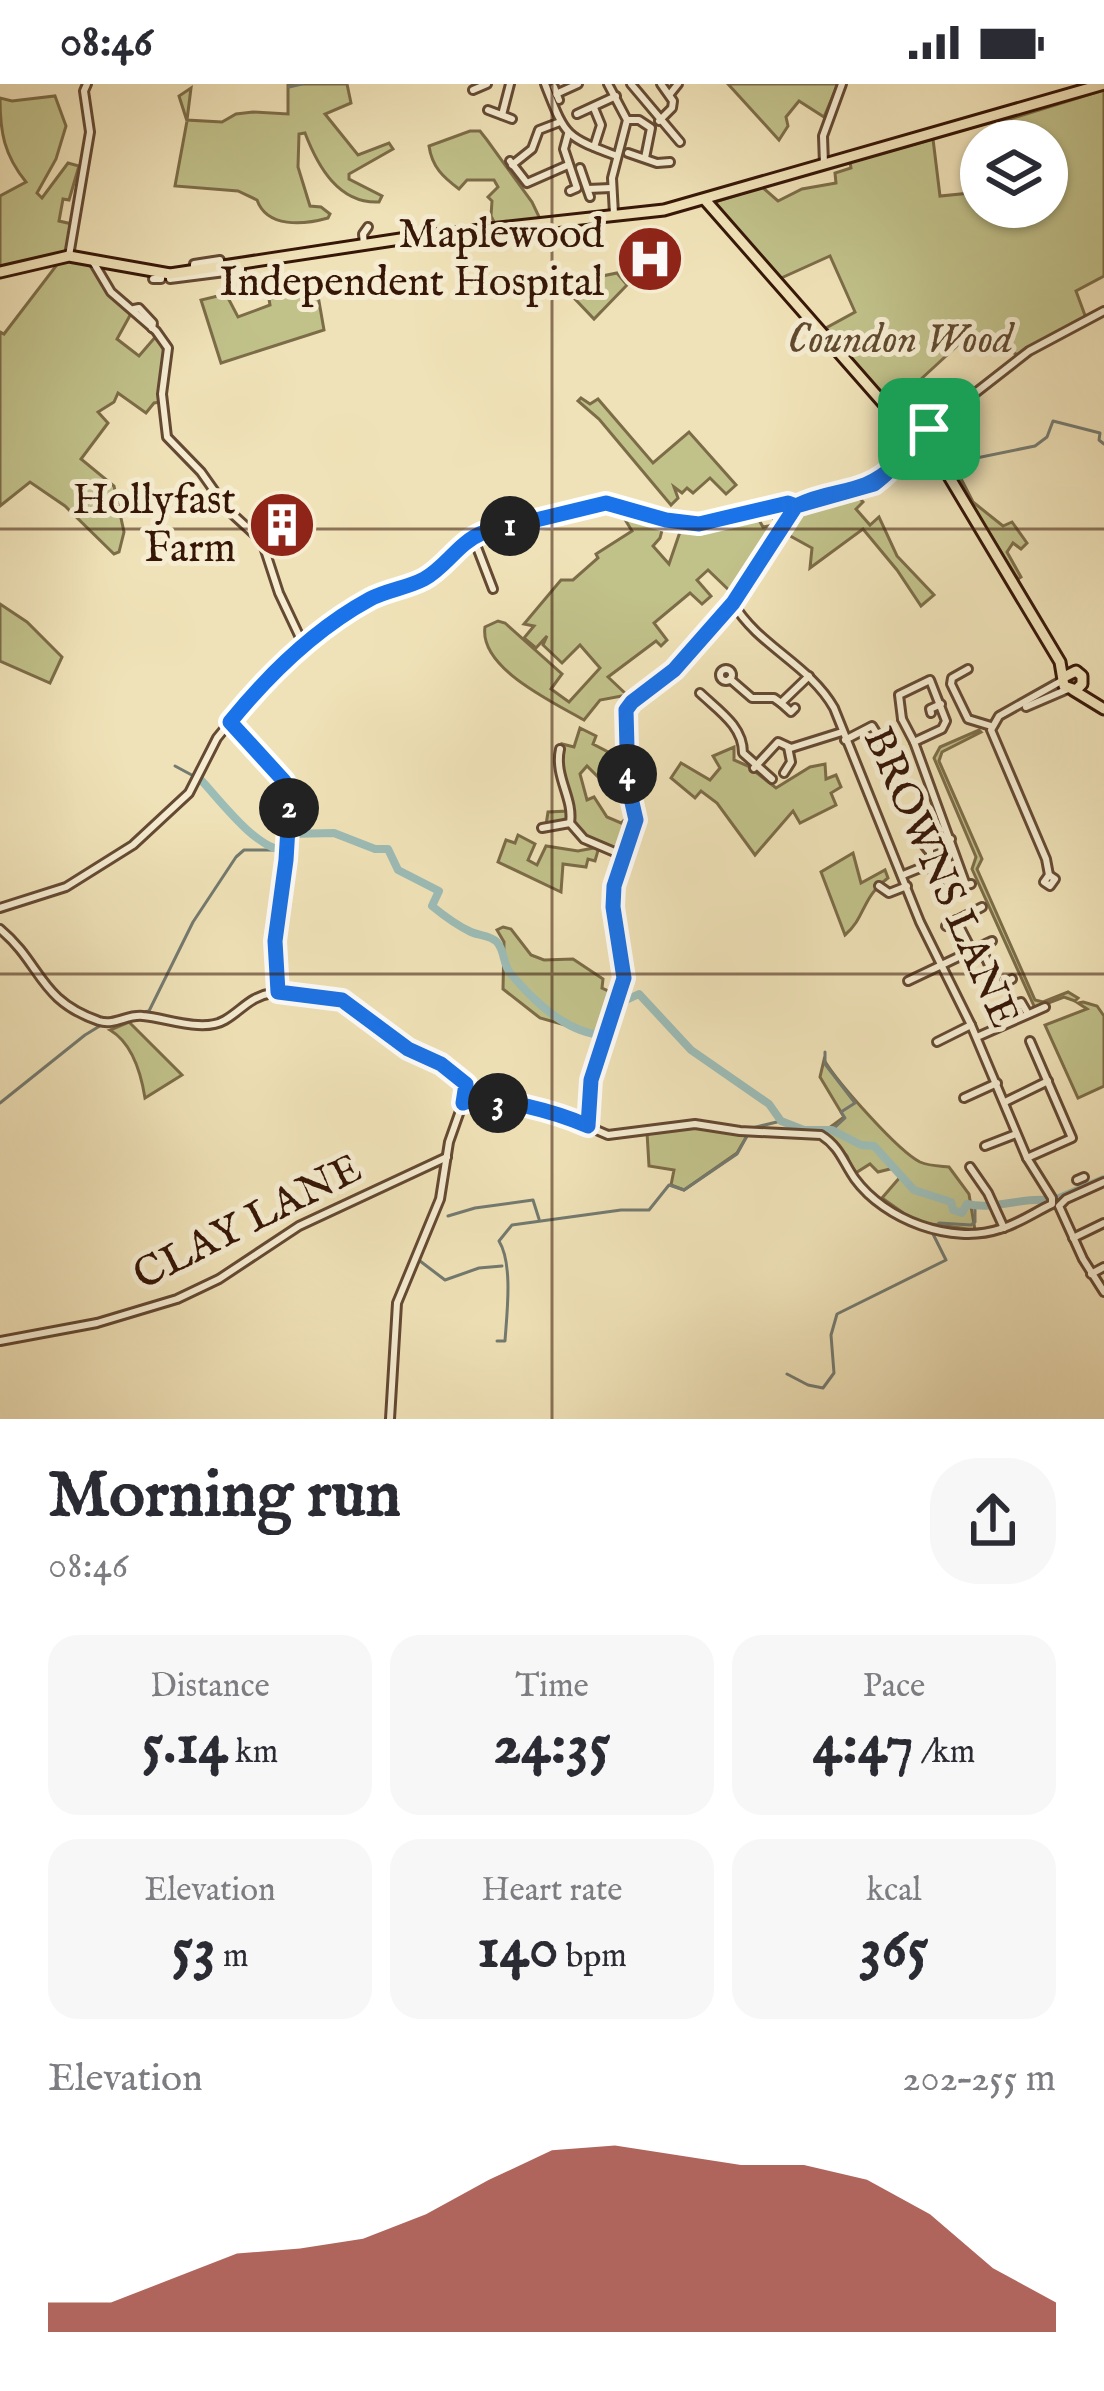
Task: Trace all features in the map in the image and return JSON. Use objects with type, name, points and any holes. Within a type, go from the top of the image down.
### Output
[{"type":"main road","points":[[0,272],[85,258],[162,277],[364,245],[615,217],[706,201],[1104,84]]},
{"type":"main road","points":[[706,201],[934,455],[1068,681],[1104,709]]},
{"type":"main road","points":[[1068,681],[1081,674],[1093,701]]},
{"type":"street","points":[[87,84],[85,258],[111,292],[152,328],[169,353],[162,394],[167,437],[201,472],[227,509],[262,541],[304,646]]},
{"type":"street","points":[[473,89],[487,84]]},
{"type":"street","points":[[502,116],[510,84]]},
{"type":"street","points":[[578,84],[554,91],[560,122],[568,134],[617,156]]},
{"type":"street","points":[[608,84],[627,120],[611,188],[615,217]]},
{"type":"street","points":[[631,84],[680,142]]},
{"type":"street","points":[[659,121],[673,108],[661,84]]},
{"type":"street","points":[[670,94],[678,84]]},
{"type":"street","points":[[824,164],[823,136],[842,84]]},
{"type":"street","points":[[577,114],[616,96]]},
{"type":"street","points":[[594,108],[601,126],[594,147]]},
{"type":"street","points":[[488,110],[512,119]]},
{"type":"street","points":[[627,120],[639,120],[652,128],[645,158]]},
{"type":"street","points":[[560,122],[539,130],[529,152],[511,163],[528,183],[568,165]]},
{"type":"street","points":[[568,134],[563,149],[573,189]]},
{"type":"street","points":[[628,153],[662,164],[670,162]]},
{"type":"street","points":[[580,168],[589,193],[611,188]]},
{"type":"street","points":[[555,211],[556,224]]},
{"type":"street","points":[[364,245],[368,227]]},
{"type":"street","points":[[162,277],[241,270],[241,264]]},
{"type":"street","points":[[0,908],[52,893],[101,868],[149,831],[189,794],[206,754],[266,678],[369,600],[428,577],[472,537],[606,503],[699,524],[788,503],[796,506],[874,484],[939,422],[1029,351],[1104,311]]},
{"type":"street","points":[[588,1126],[596,1060],[624,970],[613,896],[636,820],[628,785],[626,710],[674,670],[733,603],[796,506]]},
{"type":"street","points":[[472,537],[494,590]]},
{"type":"street","name":"BROWNS LANE","points":[[733,603],[748,626],[809,676],[830,701],[1027,1158],[1104,1292]]},
{"type":"street","points":[[968,669],[952,678],[951,684],[968,719],[993,723],[1068,681]]},
{"type":"street","points":[[781,704],[809,676]]},
{"type":"street","points":[[914,742],[945,725],[947,715],[932,679],[899,694],[900,718],[914,742],[966,885]]},
{"type":"street","points":[[730,680],[752,698],[774,698],[791,712],[796,708]]},
{"type":"street","points":[[710,687],[701,694],[734,724],[742,737],[742,752],[772,779]]},
{"type":"street","points":[[930,709],[941,704]]},
{"type":"street","points":[[230,722],[284,781],[290,795],[275,941],[278,992]]},
{"type":"street","points":[[993,723],[992,736],[1035,827],[1049,875]]},
{"type":"street","points":[[755,767],[777,743],[788,747],[872,726],[885,747]]},
{"type":"street","points":[[784,773],[791,762],[788,747]]},
{"type":"street","points":[[560,749],[558,773],[572,812],[570,824]]},
{"type":"street","points":[[570,824],[584,839],[624,856]]},
{"type":"street","points":[[542,828],[570,824]]},
{"type":"street","points":[[919,834],[938,885]]},
{"type":"street","points":[[928,850],[950,838]]},
{"type":"street","points":[[902,875],[932,868]]},
{"type":"street","points":[[879,886],[888,893],[907,886]]},
{"type":"street","points":[[946,926],[979,911]]},
{"type":"street","points":[[956,920],[994,988],[1010,978]]},
{"type":"street","points":[[0,929],[18,944],[42,985],[55,997],[101,1022],[129,1017],[217,1023],[250,1000],[278,992],[342,1000],[466,1084],[435,1216],[397,1303],[390,1407],[385,1418]]},
{"type":"street","points":[[908,982],[992,941]]},
{"type":"street","points":[[1011,1003],[1022,1004],[1028,1013]]},
{"type":"street","points":[[976,1037],[1045,1007]]},
{"type":"street","points":[[937,1042],[971,1025]]},
{"type":"street","points":[[1027,1158],[1073,1142],[1029,1044]]},
{"type":"street","points":[[1005,1102],[1048,1081]]},
{"type":"street","points":[[968,1098],[997,1084]]},
{"type":"street","points":[[466,1090],[475,1099]]},
{"type":"street","points":[[463,1103],[475,1099],[559,1114],[608,1136],[695,1124],[745,1132],[821,1135],[843,1155],[856,1180],[908,1222],[941,1230],[1004,1228],[1056,1203],[1082,1184],[1104,1182]]},
{"type":"street","points":[[577,1121],[586,1115]]},
{"type":"street","points":[[987,1144],[1016,1134]]},
{"type":"street","name":"CLAY LANE","points":[[0,1341],[163,1305],[219,1279],[299,1226],[447,1157]]},
{"type":"street","points":[[973,1169],[1004,1228]]},
{"type":"street","points":[[1073,1238],[1104,1223]]},
{"type":"street","points":[[1091,1274],[1104,1267]]},
{"type":"green space","points":[[288,84],[347,84],[351,103],[325,114],[358,155],[389,143],[393,149],[349,174],[349,179],[382,196],[379,202],[341,190],[316,158],[305,133],[299,134],[298,167],[310,206],[321,207],[330,214],[328,218],[277,220],[257,200],[238,191],[175,186],[187,121],[179,96],[191,88],[187,120],[222,122],[236,114],[288,114]]},
{"type":"green space","points":[[728,84],[838,84],[824,117],[799,101],[786,117],[788,126],[779,140]]},
{"type":"green space","name":"Coundon Wood","points":[[1104,90],[1104,276],[1076,291],[1086,318],[1018,355],[1002,347],[986,355],[978,337],[958,345],[894,404],[889,403],[826,328],[855,312],[830,256],[779,279],[712,203],[762,187],[778,201],[802,189],[836,183],[835,173],[851,168],[850,162],[933,139],[940,196],[960,194],[960,228],[1068,228],[1068,120],[1006,120]]},
{"type":"green space","points":[[55,96],[66,126],[56,159],[37,193],[42,198],[68,163],[79,166],[69,200],[63,199],[59,221],[72,224],[68,253],[0,269],[0,196],[26,182],[5,143],[0,98]]},
{"type":"green space","points":[[480,131],[542,223],[497,228],[488,197],[498,187],[494,180],[467,180],[459,189],[439,171],[429,146]]},
{"type":"green space","points":[[72,259],[92,265],[109,293],[133,310],[117,339],[139,356],[157,335],[167,358],[161,402],[146,413],[118,393],[114,402],[98,412],[108,423],[81,459],[114,486],[124,532],[119,552],[114,554],[65,506],[30,482],[0,506],[0,332],[4,334],[59,262]]},
{"type":"green space","points":[[567,272],[573,282],[617,273],[627,285],[594,319],[556,279]]},
{"type":"green space","points":[[317,290],[324,330],[221,363],[201,300],[226,294],[238,317],[270,305],[269,299]]},
{"type":"green space","points":[[581,398],[590,404],[598,399],[653,463],[689,432],[736,485],[726,494],[710,478],[693,493],[674,487],[678,498],[671,505],[599,419],[578,401]]},
{"type":"green space","points":[[943,427],[940,443],[945,449],[963,448],[969,462],[955,467],[973,502],[1003,526],[1012,522],[1027,543],[1021,549],[1013,543],[1007,552],[1018,579],[935,447],[934,437]]},
{"type":"green space","points":[[855,493],[863,502],[856,509],[870,525],[879,517],[897,556],[934,595],[921,606],[863,529],[810,568],[812,548],[783,532],[798,510]]},
{"type":"green space","points":[[788,506],[760,560],[733,594],[708,570],[697,580],[711,596],[702,604],[690,593],[654,623],[667,640],[661,646],[656,641],[608,677],[627,695],[600,700],[584,720],[521,682],[486,642],[485,627],[505,623],[562,674],[551,689],[569,702],[600,668],[580,645],[562,663],[543,645],[547,636],[536,648],[524,638],[534,626],[524,624],[561,580],[573,580],[598,558],[596,554],[632,531],[618,508],[664,523],[653,546],[669,564],[682,526],[705,527],[755,513],[763,527],[774,525],[774,509]]},
{"type":"green space","points":[[0,604],[27,622],[62,657],[50,683],[0,661]]},
{"type":"green space","points":[[580,728],[596,736],[593,744],[610,753],[609,778],[602,781],[587,766],[580,774],[587,800],[594,797],[607,817],[621,823],[632,813],[633,828],[621,852],[584,837],[574,824],[546,825],[548,812],[568,811],[560,765],[562,744],[574,747]]},
{"type":"green space","points":[[979,730],[942,752],[939,761],[982,859],[977,869],[1035,1000],[1043,1002],[1068,992],[1078,998],[1075,1001],[1064,997],[1035,1008],[972,869],[976,857],[934,758],[940,747]]},
{"type":"green space","points":[[734,747],[734,760],[776,788],[810,767],[825,764],[826,779],[836,775],[841,787],[831,793],[836,805],[800,823],[793,811],[755,855],[717,803],[701,791],[695,798],[671,778],[681,763],[710,780],[720,768],[713,756]]},
{"type":"green space","points":[[518,835],[535,844],[528,860],[537,865],[546,846],[578,851],[599,847],[595,861],[588,859],[586,867],[563,864],[561,892],[498,862],[506,840],[515,843]]},
{"type":"green space","points":[[853,853],[861,883],[885,870],[888,878],[845,935],[821,872]]},
{"type":"green space","points":[[511,929],[531,955],[544,960],[573,959],[603,979],[602,988],[617,995],[600,1035],[540,1018],[503,989],[504,942],[497,930]]},
{"type":"green space","points":[[1078,1003],[1097,1006],[1104,1016],[1104,1086],[1078,1098],[1045,1025],[1087,1009]]},
{"type":"green space","points":[[129,1022],[182,1075],[145,1098],[134,1060],[110,1030]]},
{"type":"green space","points":[[824,1060],[898,1145],[923,1163],[949,1167],[969,1194],[975,1230],[916,1222],[882,1198],[901,1176],[894,1168],[878,1172],[870,1164],[854,1174],[847,1156],[825,1131],[844,1117],[820,1077]]},
{"type":"green space","points":[[692,1126],[748,1134],[737,1153],[684,1190],[671,1185],[674,1170],[649,1166],[647,1132]]},
{"type":"waterway","points":[[289,87],[302,84]]},
{"type":"waterway","points":[[947,464],[1035,446],[1047,437],[1053,421],[1100,433],[1104,444]]},
{"type":"waterway","points":[[175,766],[201,780]]},
{"type":"waterway","points":[[201,780],[262,842],[284,850],[284,840]]},
{"type":"waterway","points":[[288,834],[334,833],[375,849],[388,849],[398,870],[439,891],[432,906],[466,930],[497,942],[508,970],[520,984],[550,1013],[574,1027],[600,1035],[612,997],[624,1001],[639,994],[691,1050],[769,1104],[781,1121],[804,1130],[832,1130],[861,1145],[874,1146],[914,1190],[951,1202],[953,1210],[962,1213],[967,1204],[1046,1200]]},
{"type":"waterway","points":[[131,1014],[149,1011],[193,922],[236,857],[244,850],[273,850]]},
{"type":"waterway","points":[[0,1103],[85,1035],[103,1024],[127,1021]]},
{"type":"waterway","points":[[825,1052],[825,1064],[855,1103],[841,1112],[845,1118],[832,1130]]},
{"type":"waterway","points":[[748,1129],[781,1121]]},
{"type":"waterway","points":[[497,1341],[505,1341],[508,1289],[499,1241],[512,1225],[649,1210],[669,1185],[684,1190],[737,1154],[747,1136]]},
{"type":"waterway","points":[[1057,1199],[1104,1179]]},
{"type":"waterway","points":[[448,1216],[533,1200],[539,1219]]},
{"type":"waterway","points":[[787,1374],[823,1388],[834,1373],[831,1335],[837,1314],[946,1260],[932,1232],[939,1223],[971,1225],[975,1206]]},
{"type":"waterway","points":[[420,1261],[445,1280],[502,1266]]},
{"type":"place","name":"Maplewood Independent Hospital","points":[[650,259]]},
{"type":"place","name":"Hollyfast Farm","points":[[282,525]]},
{"type":"route","points":[[929,429],[917,434],[910,450],[874,484],[811,499],[796,506],[788,503],[699,524],[606,503],[482,533],[464,543],[428,577],[369,600],[293,654],[230,722],[284,781],[290,795],[274,956],[278,992],[342,1000],[408,1049],[453,1072],[466,1084],[463,1103],[475,1099],[539,1110],[588,1126],[591,1080],[624,978],[613,907],[614,886],[636,820],[628,785],[624,722],[628,706],[674,670],[733,603],[796,506],[874,484],[881,479],[910,450],[927,446],[939,422],[929,429]]}]
